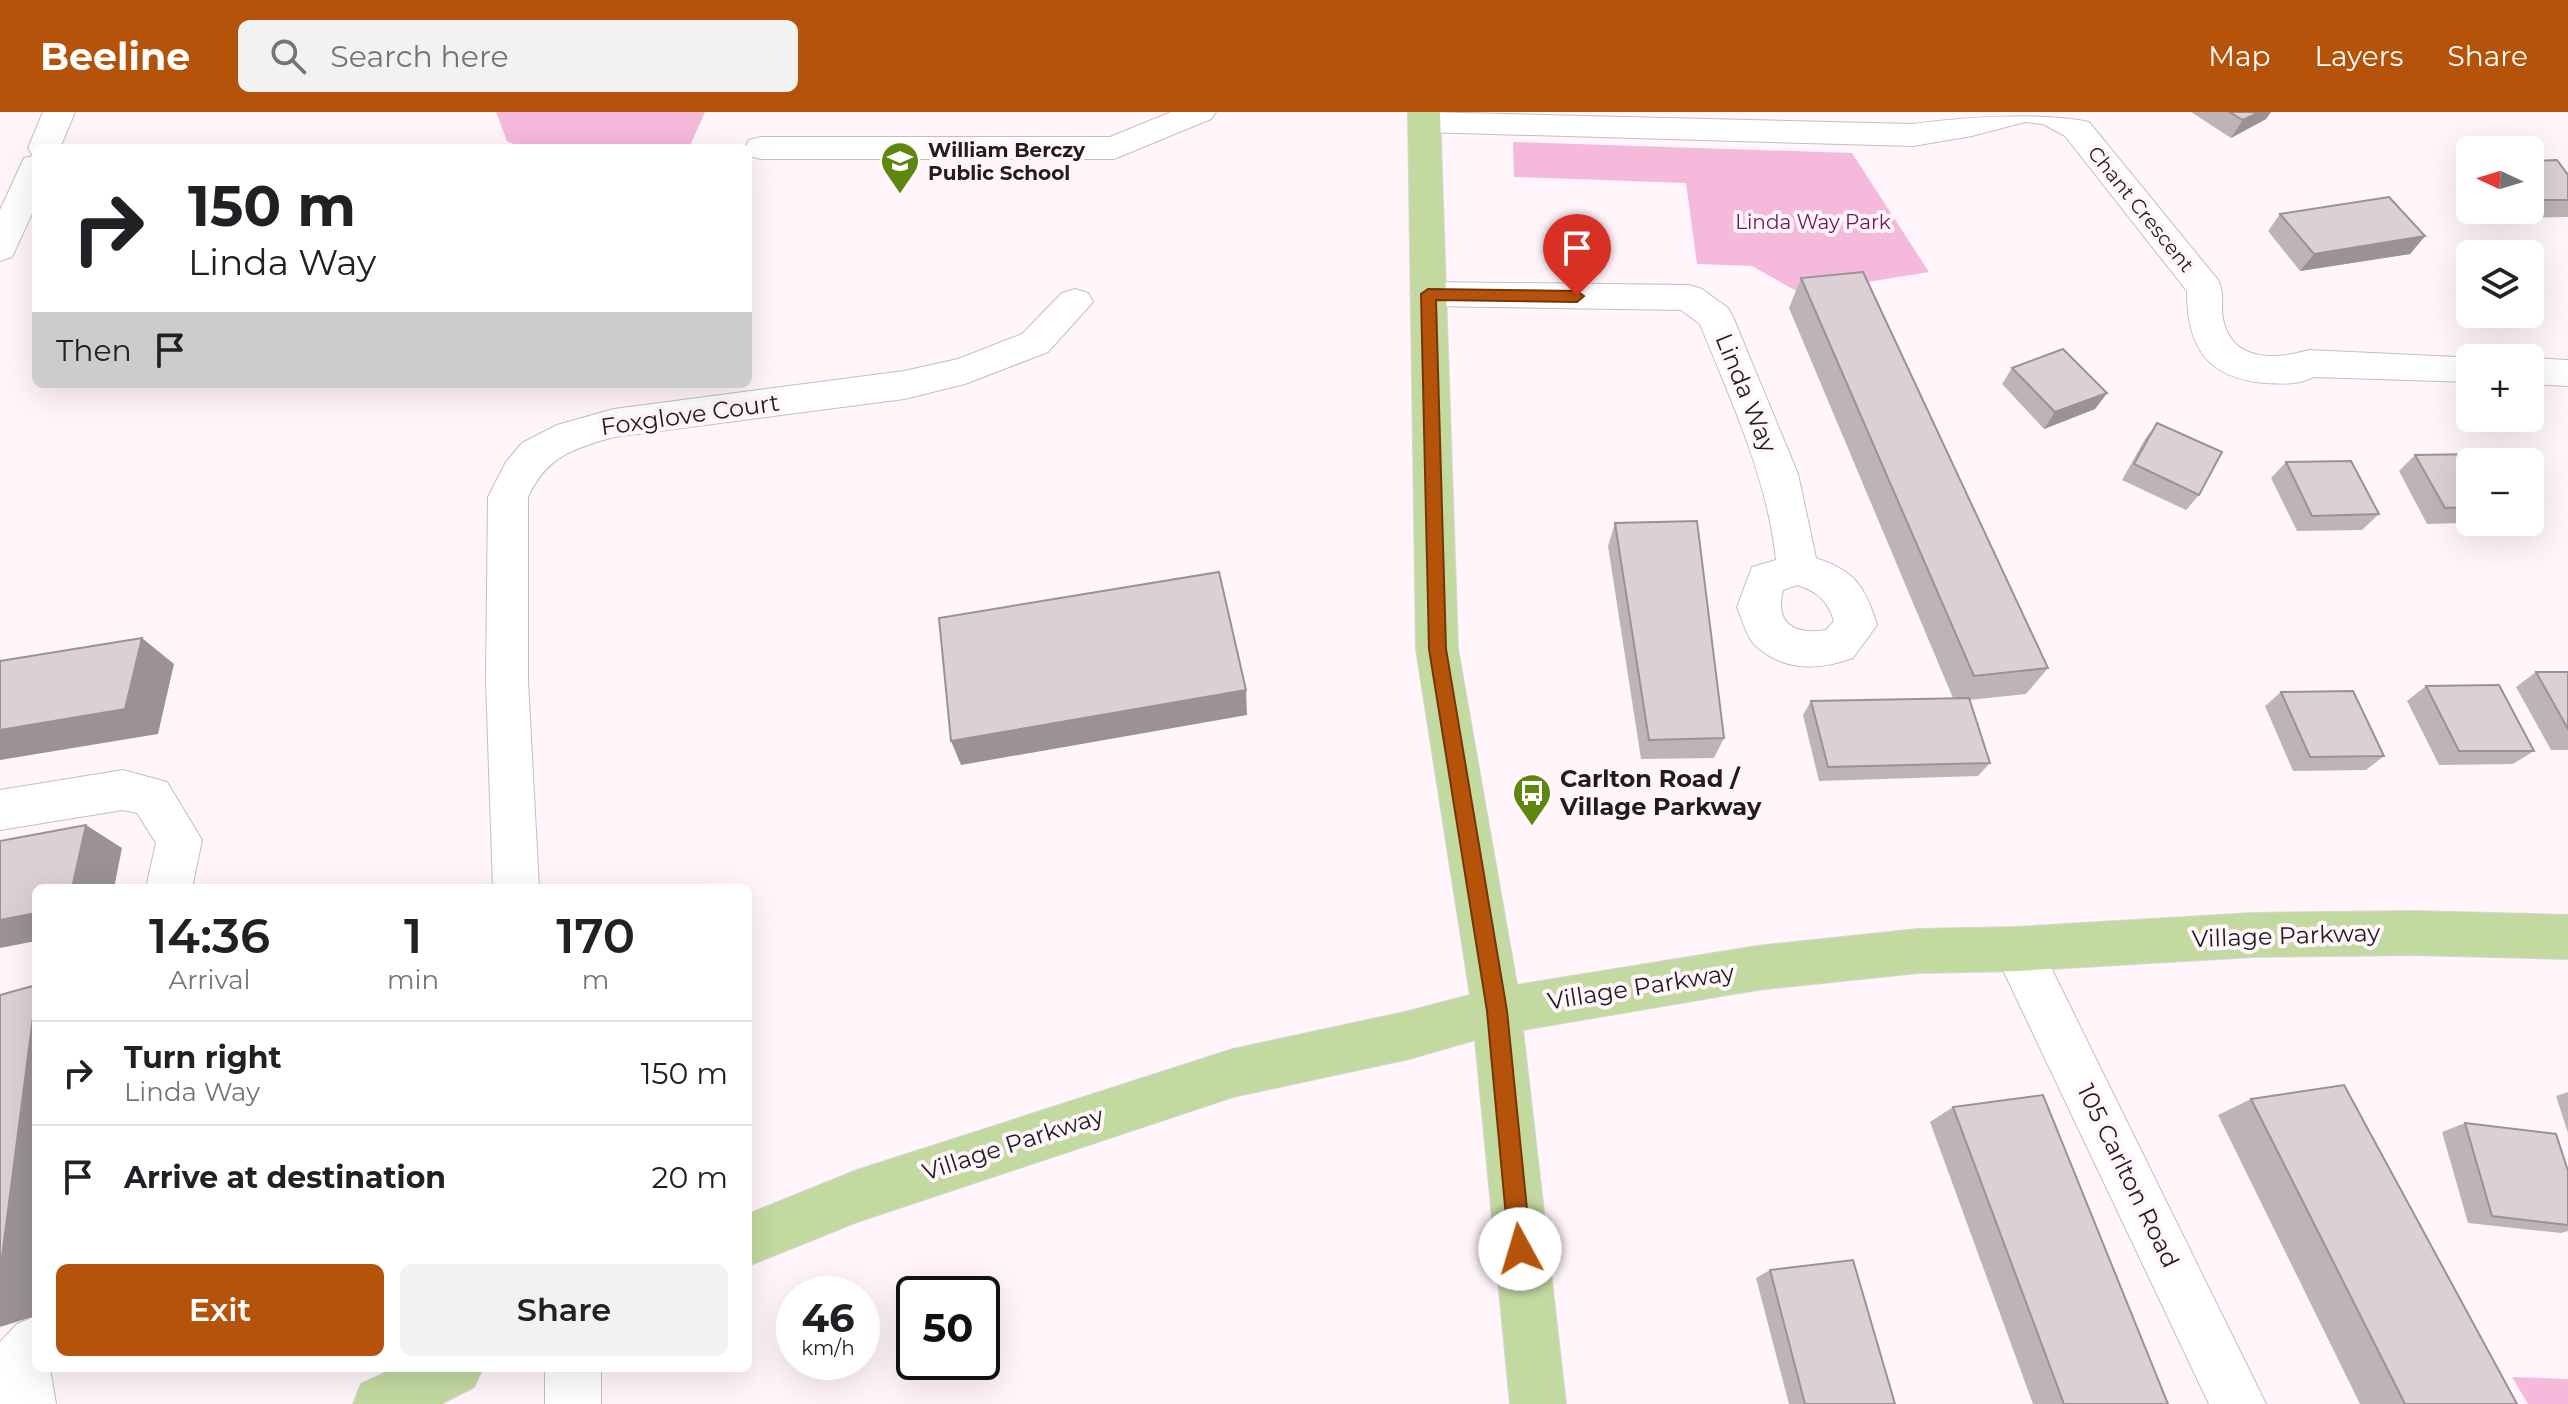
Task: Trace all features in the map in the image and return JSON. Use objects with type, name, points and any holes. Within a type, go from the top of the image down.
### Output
[{"type":"main road","points":[[1424,117],[1437,649],[1497,1011],[1538,1404]]},
{"type":"main road","name":"Village Parkway","points":[[752,1238],[857,1196],[1233,1073],[1409,1035],[1497,1011],[1757,968],[1918,951],[2017,949],[2253,935],[2413,933],[2568,937]]},
{"type":"main road","points":[[381,1404],[447,1372]]},
{"type":"street","points":[[46,144],[59,112]]},
{"type":"street","points":[[761,148],[1114,148],[1200,112]]},
{"type":"street","name":"Chant Crescent","points":[[1424,117],[1913,135],[1958,129],[2025,112],[2051,115],[2077,129],[2205,289],[2205,322],[2215,344],[2233,363],[2293,371],[2309,363],[2456,368]]},
{"type":"street","points":[[0,249],[32,175]]},
{"type":"street","name":"Linda Way","points":[[1428,294],[1689,298],[1715,317],[1779,474],[1793,533],[1797,569]]},
{"type":"street","name":"Foxglove Court","points":[[516,884],[507,681],[506,530],[508,497],[520,472],[536,453],[570,435],[614,423],[904,385],[965,371],[1035,343],[1075,302]]},
{"type":"street","points":[[2544,372],[2568,373]]},
{"type":"street","points":[[0,810],[123,790],[151,796],[179,840],[170,884]]},
{"type":"street","name":"105 Carlton Road","points":[[2017,949],[2238,1404]]},
{"type":"street","points":[[573,1372],[573,1404]]},
{"type":"green space","points":[[496,112],[705,112],[691,144],[513,144],[507,141]]},
{"type":"green space","name":"Linda Way Park","points":[[1513,142],[1852,153],[1929,272],[1800,293],[1752,266],[1697,264],[1686,183],[1514,177]]},
{"type":"green space","points":[[2512,1377],[2568,1379],[2568,1404],[2528,1404]]},
{"type":"building","points":[[2229,112],[2259,112],[2243,120]]},
{"type":"building","points":[[2544,160],[2557,160],[2568,175],[2568,200],[2544,200]]},
{"type":"building","points":[[2389,197],[2425,236],[2314,254],[2280,214]]},
{"type":"building","points":[[1863,272],[2048,668],[1974,676],[1801,278]]},
{"type":"building","points":[[2063,349],[2107,393],[2055,412],[2012,368]]},
{"type":"building","points":[[2157,423],[2222,452],[2199,495],[2134,464]]},
{"type":"building","points":[[2456,454],[2456,508],[2445,508],[2415,455]]},
{"type":"building","points":[[2351,461],[2379,514],[2312,516],[2286,462]]},
{"type":"building","points":[[1697,521],[1724,738],[1649,740],[1615,523]]},
{"type":"building","points":[[1219,572],[1246,690],[951,741],[939,618]]},
{"type":"building","points":[[142,638],[125,709],[0,730],[0,661]]},
{"type":"building","points":[[2536,672],[2568,672],[2568,729]]},
{"type":"building","points":[[2499,685],[2534,751],[2459,751],[2426,686]]},
{"type":"building","points":[[2353,691],[2384,756],[2310,757],[2281,692]]},
{"type":"building","points":[[1969,698],[1990,763],[1828,767],[1811,701]]},
{"type":"building","points":[[86,825],[73,884],[32,884],[32,914],[0,920],[0,841]]},
{"type":"building","points":[[32,986],[32,1025],[0,1272],[0,995]]},
{"type":"building","points":[[2344,1085],[2517,1404],[2405,1404],[2251,1099]]},
{"type":"building","points":[[2043,1095],[2168,1404],[2064,1404],[1953,1107]]},
{"type":"building","points":[[2465,1123],[2556,1134],[2568,1171],[2568,1225],[2492,1216]]},
{"type":"building","points":[[1853,1260],[1895,1404],[1805,1404],[1770,1270]]},
{"type":"place","name":"William Berczy Public School","points":[[900,195]]},
{"type":"place","name":"Carlton Road / Village Parkway","points":[[1532,827]]},
{"type":"route","points":[[1520,1249],[1497,1011],[1437,649],[1428,294],[1577,296]]}]
